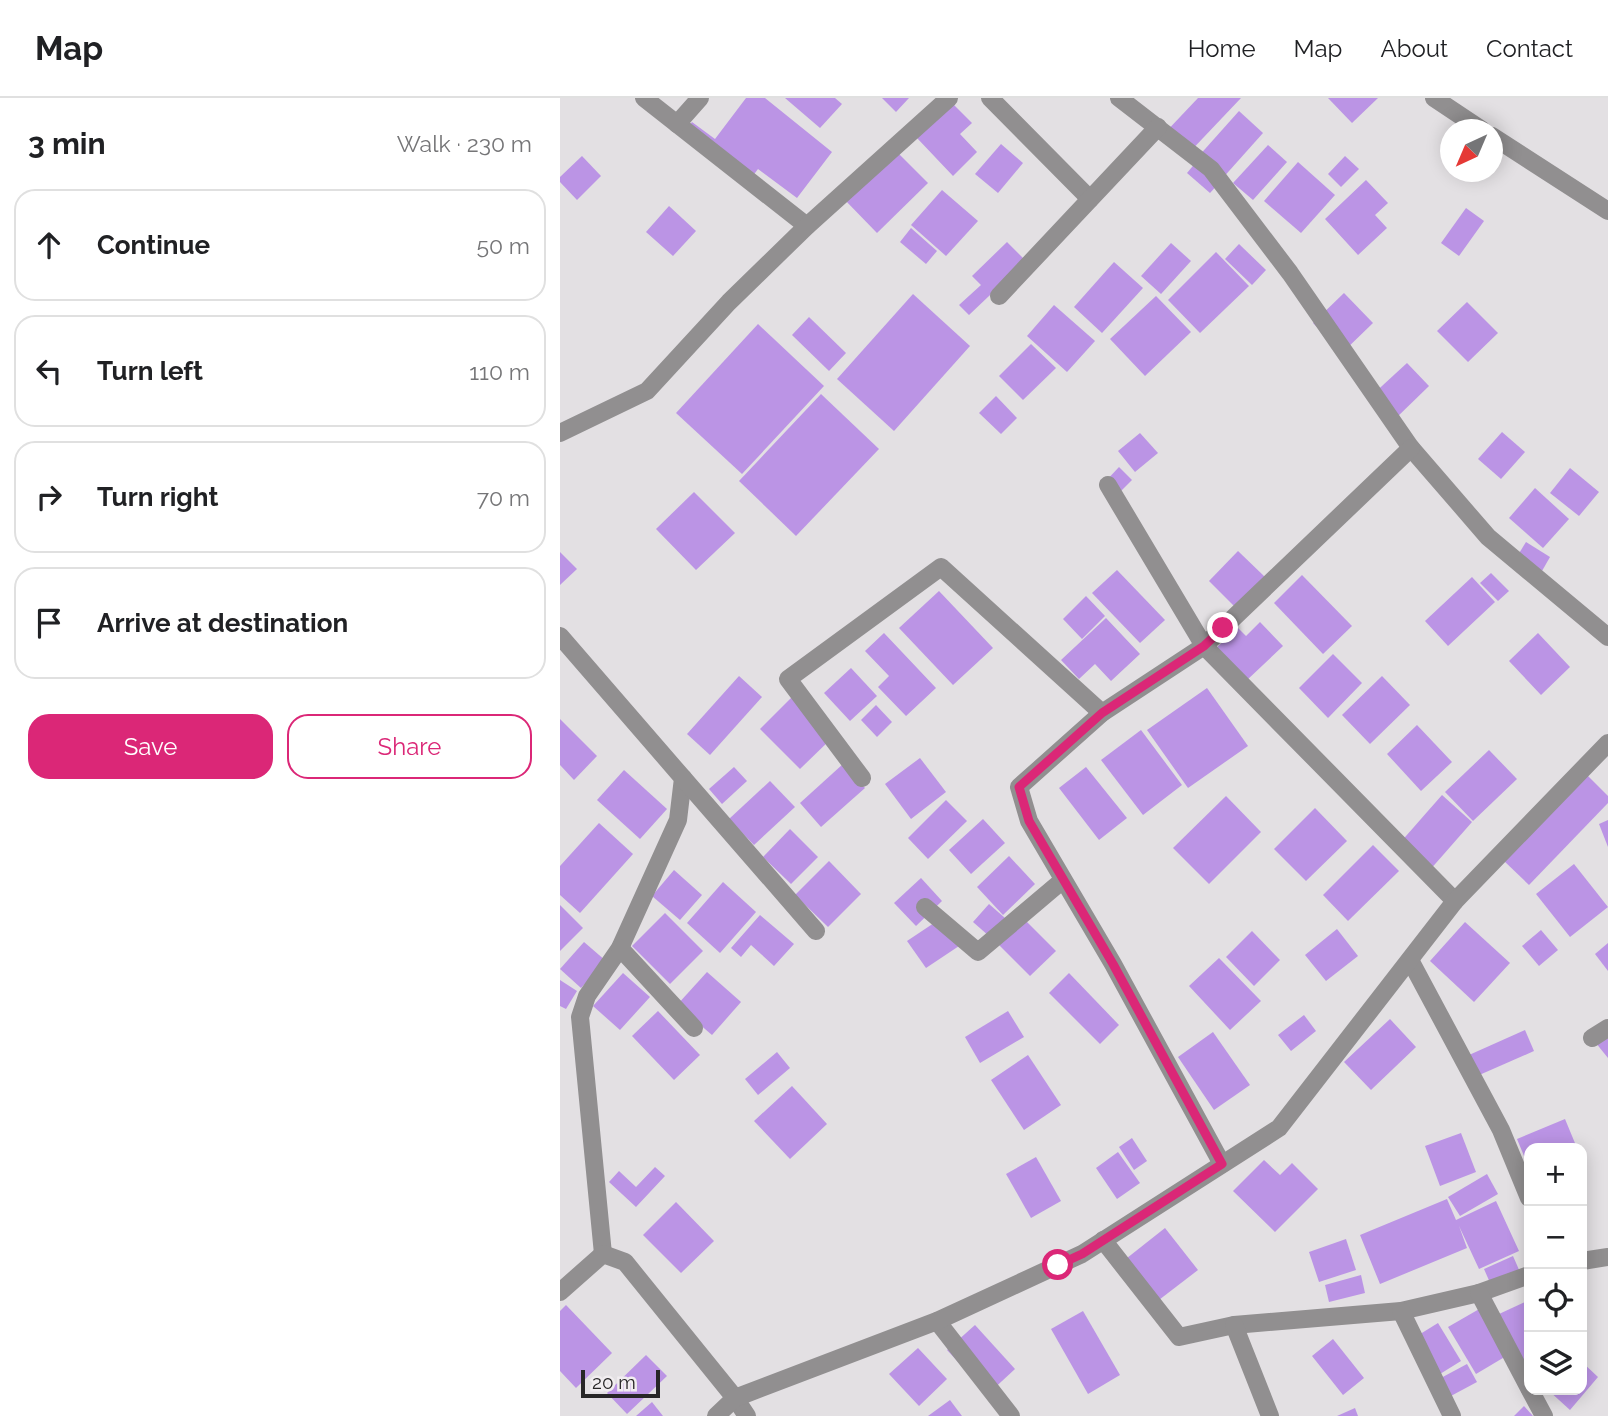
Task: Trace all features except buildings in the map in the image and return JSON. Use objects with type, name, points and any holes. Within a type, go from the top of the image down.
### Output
[{"type":"street","points":[[644,98],[807,226]]},
{"type":"street","points":[[677,124],[700,98]]},
{"type":"street","points":[[560,433],[647,391],[729,302],[807,226],[949,98]]},
{"type":"street","points":[[990,98],[1090,199]]},
{"type":"street","points":[[1119,98],[1211,169],[1290,273],[1411,448],[1488,537],[1608,637]]},
{"type":"street","points":[[1434,98],[1466,119]]},
{"type":"street","points":[[999,296],[1158,127]]},
{"type":"street","points":[[1503,143],[1608,211]]},
{"type":"street","points":[[1222,1164],[1113,964],[1029,821],[1019,787],[1102,713],[1204,646],[1411,448]]},
{"type":"street","points":[[1108,485],[1204,646],[1455,901]]},
{"type":"street","points":[[862,778],[788,679],[941,567],[1102,713]]},
{"type":"street","points":[[560,636],[816,931]]},
{"type":"street","points":[[716,1416],[735,1398],[937,1321],[1082,1254],[1279,1128],[1455,901],[1608,743]]},
{"type":"street","points":[[603,1254],[580,1017],[587,996],[620,948],[678,820],[683,778]]},
{"type":"street","points":[[925,907],[978,952],[1063,880]]},
{"type":"street","points":[[620,948],[694,1028]]},
{"type":"street","points":[[1410,960],[1501,1130],[1524,1186]]},
{"type":"street","points":[[1592,1038],[1608,1028]]},
{"type":"street","points":[[1103,1240],[1179,1337],[1234,1325],[1401,1311],[1479,1293],[1524,1277]]},
{"type":"street","points":[[560,1292],[603,1254]]},
{"type":"street","points":[[603,1254],[625,1262],[747,1416]]},
{"type":"street","points":[[1587,1260],[1608,1257]]},
{"type":"street","points":[[1479,1293],[1524,1378]]},
{"type":"street","points":[[1401,1311],[1452,1416]]},
{"type":"street","points":[[937,1321],[1011,1416]]},
{"type":"street","points":[[1234,1325],[1270,1416]]},
{"type":"street","points":[[1533,1395],[1544,1416]]},
{"type":"route","points":[[1058,1265],[1082,1254],[1222,1164],[1113,964],[1029,821],[1019,787],[1102,713],[1204,646],[1223,628]]}]
